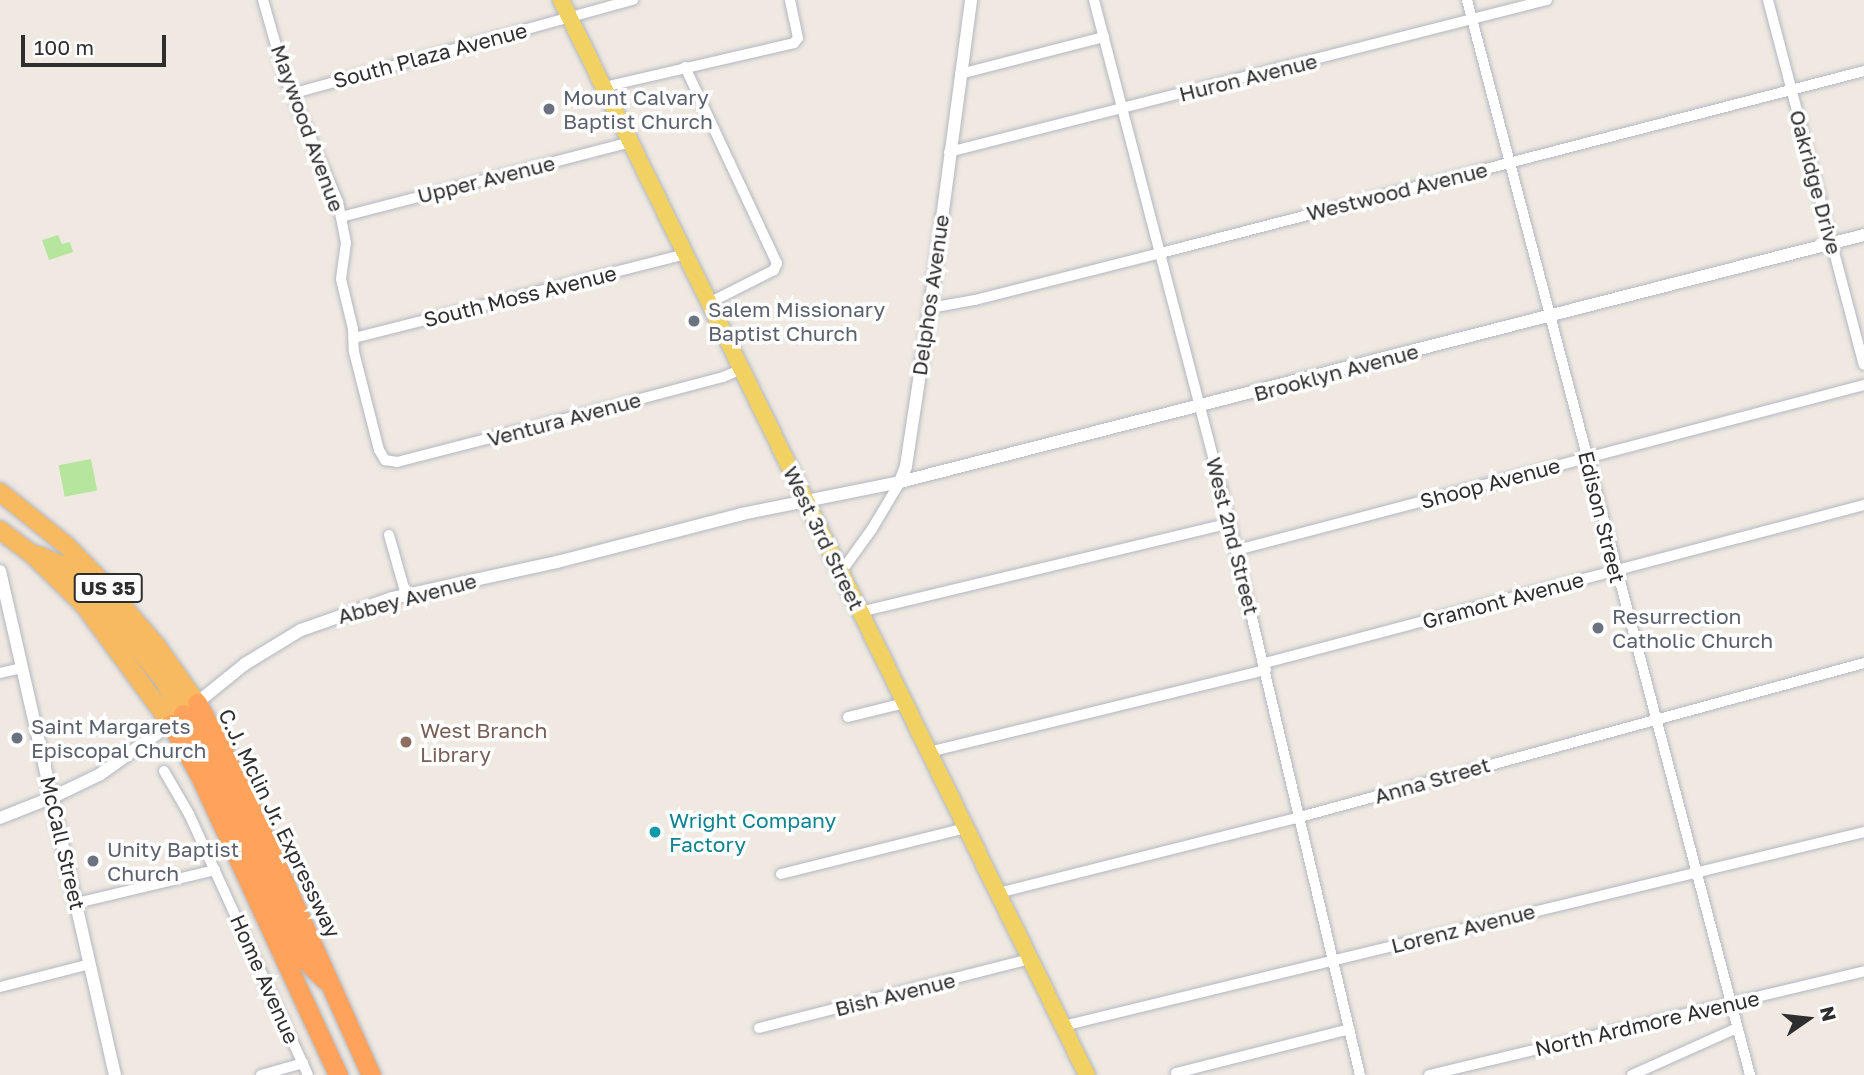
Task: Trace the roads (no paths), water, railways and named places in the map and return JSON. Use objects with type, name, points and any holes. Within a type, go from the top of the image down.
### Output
[{"type":"highway","name":"C.J. Mclin Jr. Expressway","points":[[0,492],[66,545],[156,645],[184,714],[199,774],[338,1075]]},
{"type":"highway","points":[[0,530],[31,553],[59,562],[82,582],[133,640],[184,714],[212,767],[298,953],[331,986],[371,1075]]},
{"type":"main road","name":"West 3rd Street","points":[[561,0],[1087,1075]]},
{"type":"street","name":"Maywood Avenue","points":[[263,0],[291,94],[332,182],[341,216],[346,253],[341,279],[360,377],[379,450],[386,460]]},
{"type":"street","name":"South Plaza Avenue","points":[[291,94],[633,0]]},
{"type":"street","points":[[604,87],[794,43],[798,38],[790,0]]},
{"type":"street","name":"Delphos Avenue","points":[[841,572],[872,530],[900,482],[906,466],[971,0]]},
{"type":"street","name":"West 2nd Street","points":[[1094,0],[1237,550],[1360,1075]]},
{"type":"street","name":"Edison Street","points":[[1468,0],[1750,1075]]},
{"type":"street","name":"Huron Avenue","points":[[949,152],[1547,0]]},
{"type":"street","name":"Oakridge Drive","points":[[1768,0],[1864,365]]},
{"type":"street","points":[[960,74],[1104,37]]},
{"type":"street","points":[[685,67],[778,263],[774,270],[709,303]]},
{"type":"street","name":"Westwood Avenue","points":[[930,308],[975,300],[1161,253],[1864,71]]},
{"type":"street","name":"Upper Avenue","points":[[341,216],[631,142]]},
{"type":"street","name":"Brooklyn Avenue","points":[[806,501],[900,482],[1201,407],[1864,235]]},
{"type":"street","name":"South Moss Avenue","points":[[354,338],[685,254]]},
{"type":"street","name":"Ventura Avenue","points":[[386,460],[397,462],[723,377],[742,369]]},
{"type":"street","name":"Shoop Avenue","points":[[1237,550],[1864,384]]},
{"type":"street","name":"Abbey Avenue","points":[[0,818],[53,797],[121,762],[245,664],[301,630],[354,609],[806,501]]},
{"type":"street","name":"Gramont Avenue","points":[[929,752],[1265,666],[1864,505]]},
{"type":"street","points":[[860,612],[1230,523]]},
{"type":"street","points":[[389,535],[406,595]]},
{"type":"street","name":"McCall Street","points":[[0,571],[4,608],[22,668],[53,797],[116,1075]]},
{"type":"street","name":"Anna Street","points":[[998,893],[1300,817],[1864,663]]},
{"type":"street","points":[[0,673],[22,668]]},
{"type":"street","points":[[848,717],[905,703]]},
{"type":"street","name":"Home Avenue","points":[[164,771],[215,870],[308,1075]]},
{"type":"street","points":[[781,874],[966,828]]},
{"type":"street","name":"Lorenz Avenue","points":[[1063,1026],[1864,832]]},
{"type":"street","points":[[77,904],[215,870]]},
{"type":"street","name":"Bish Avenue","points":[[760,1028],[1030,958]]},
{"type":"street","points":[[0,987],[90,964]]},
{"type":"street","name":"North Ardmore Avenue","points":[[1429,1075],[1864,971]]},
{"type":"street","points":[[1632,1075],[1737,1028]]},
{"type":"street","points":[[1176,1073],[1350,1029]]},
{"type":"street","points":[[261,1075],[303,1063]]},
{"type":"place","name":"Mount Calvary Baptist Church","points":[[549,109]]},
{"type":"place","name":"Salem Missionary Baptist Church","points":[[694,321]]},
{"type":"place","name":"Resurrection Catholic Church","points":[[1598,628]]},
{"type":"place","name":"Saint Margarets Episcopal Church","points":[[17,738]]},
{"type":"place","name":"West Branch Library","points":[[406,742]]},
{"type":"place","name":"Wright Company Factory","points":[[655,832]]},
{"type":"place","name":"Unity Baptist Church","points":[[93,861]]}]
